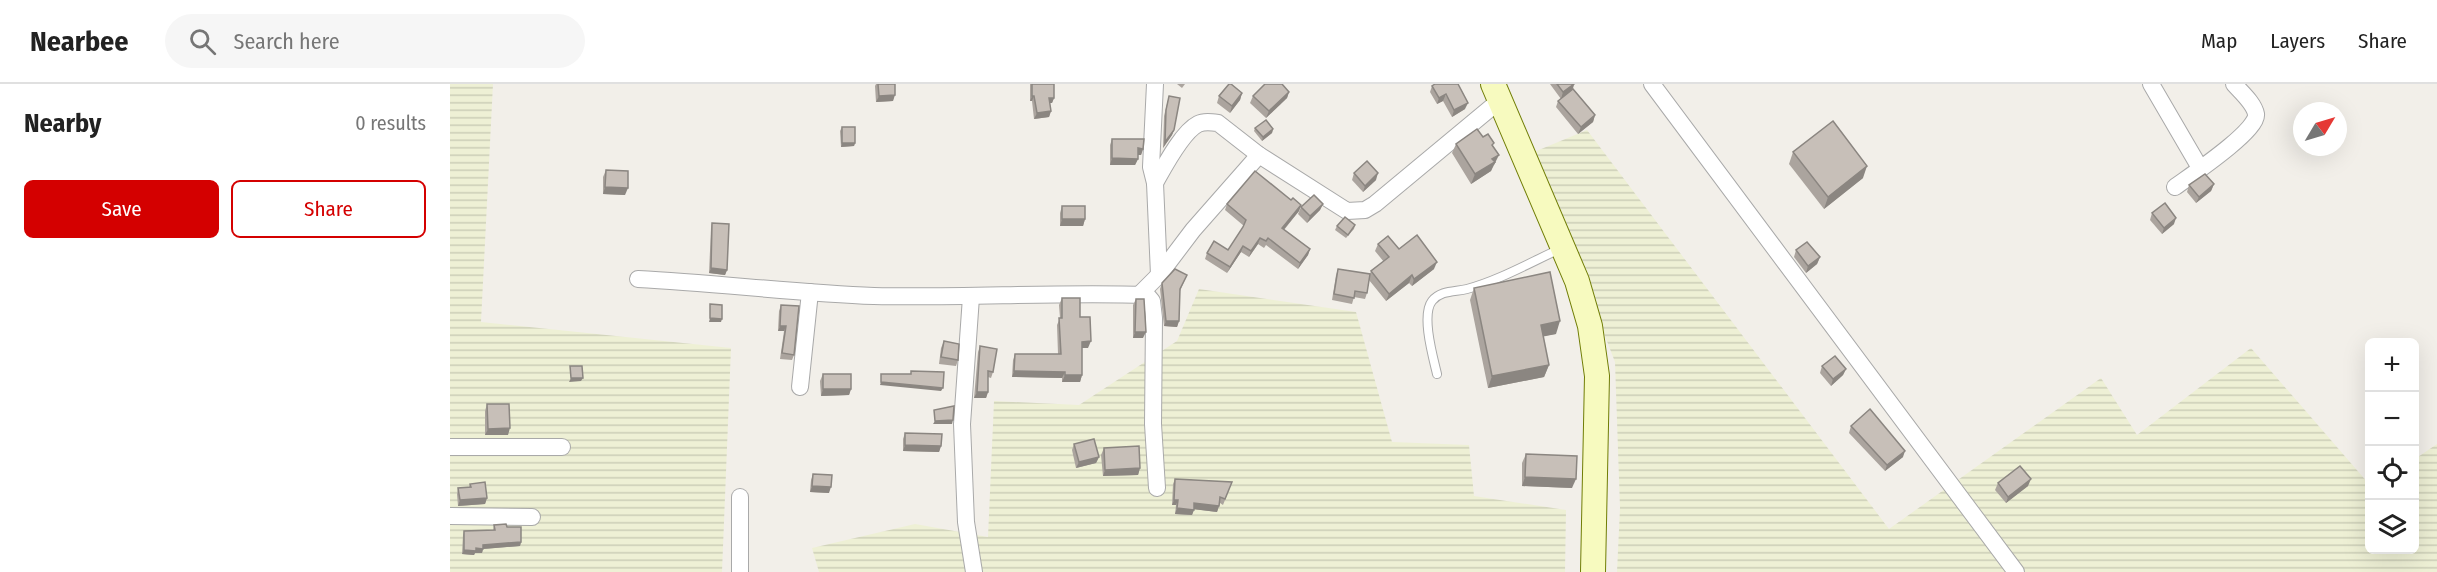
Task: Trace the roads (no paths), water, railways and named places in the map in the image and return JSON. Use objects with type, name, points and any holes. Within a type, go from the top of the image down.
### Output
[{"type":"main road","points":[[1496,92],[1577,281],[1587,315],[1597,376],[1593,572]]},
{"type":"street","points":[[1155,84],[1151,167],[1155,183],[1159,275]]},
{"type":"street","points":[[1652,84],[2016,572]]},
{"type":"street","points":[[2151,84],[2200,168]]},
{"type":"street","points":[[2175,187],[2246,134],[2256,121],[2256,113],[2252,105],[2234,84]]},
{"type":"street","points":[[1155,183],[1188,132],[1198,123],[1218,123],[1259,155],[1347,211],[1365,210],[1375,204],[1496,92]]},
{"type":"street","points":[[1139,295],[1159,275],[1193,230],[1259,155]]},
{"type":"street","points":[[638,279],[810,292],[971,297],[1107,293],[1150,298],[1153,305],[1153,424],[1157,488]]},
{"type":"street","points":[[800,387],[810,292]]},
{"type":"street","points":[[971,297],[962,424],[966,522],[975,572]]},
{"type":"street","points":[[450,447],[562,447]]},
{"type":"street","points":[[740,497],[740,572]]},
{"type":"street","points":[[450,516],[532,517]]},
{"type":"lane","points":[[1437,374],[1428,324],[1432,301],[1448,291],[1488,282],[1563,248]]}]
